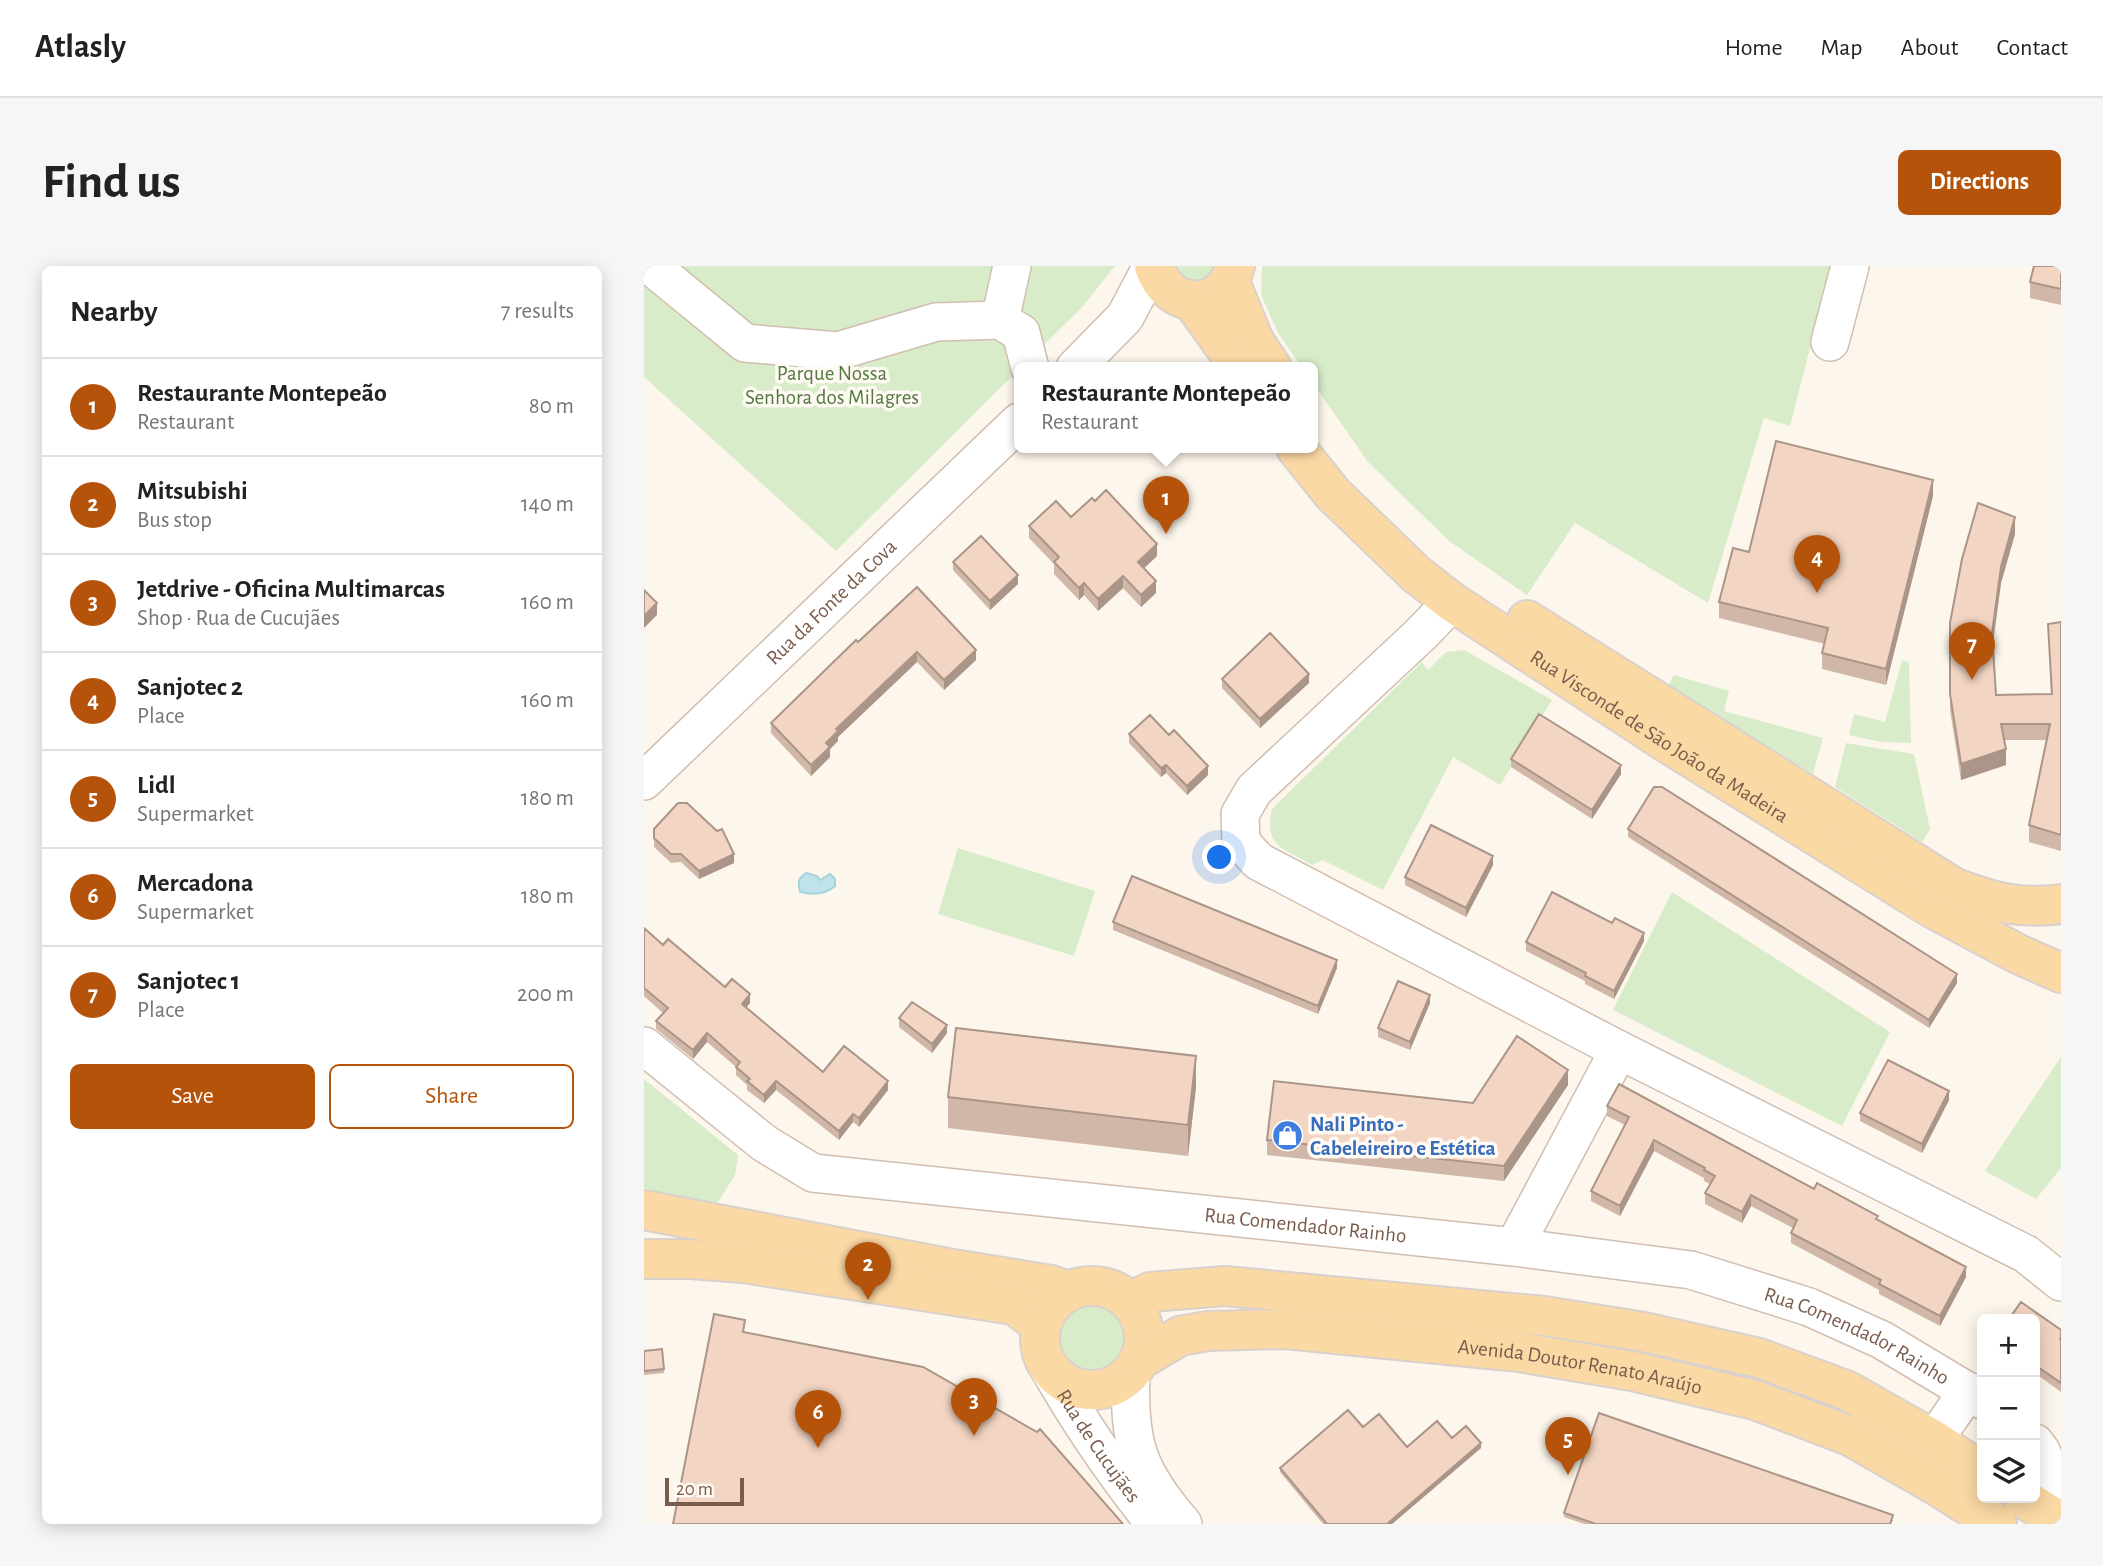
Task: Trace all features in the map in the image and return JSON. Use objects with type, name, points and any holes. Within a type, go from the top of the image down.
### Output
[{"type":"main road","points":[[1153,266],[1166,289],[1185,299],[1235,362]]},
{"type":"main road","points":[[1185,299],[1207,299],[1220,292],[1232,274]]},
{"type":"main road","points":[[1232,274],[1254,341],[1268,362]]},
{"type":"main road","name":"Rua Visconde de São João da Madeira","points":[[1318,437],[1350,479],[1433,556],[1467,582],[1528,621],[1955,888],[1994,902],[2031,907],[2061,904]]},
{"type":"main road","name":"Rua Visconde de São João da Madeira","points":[[1300,453],[1333,494],[1416,574],[1452,602],[1664,741],[1932,908],[2061,974]]},
{"type":"main road","points":[[644,1210],[947,1268],[1051,1285],[1068,1291]]},
{"type":"main road","points":[[644,1259],[743,1262],[1014,1305],[1041,1325]]},
{"type":"main road","points":[[1047,1365],[1040,1346],[1041,1325],[1051,1306],[1068,1291],[1082,1286],[1097,1286],[1112,1289],[1130,1302],[1139,1315],[1144,1331],[1143,1346],[1135,1367]]},
{"type":"main road","name":"Avenida Doutor Renato Araújo","points":[[1130,1302],[1150,1292],[1225,1286],[1544,1316],[1632,1330],[1759,1358],[1847,1391],[1934,1440],[1977,1469]]},
{"type":"main road","name":"Avenida Doutor Renato Araújo","points":[[1047,1365],[1064,1382],[1086,1390],[1109,1387],[1180,1336],[1208,1331],[1285,1329],[1519,1352],[1632,1371],[1755,1400],[1850,1436],[1997,1524]]},
{"type":"main road","points":[[2031,1503],[2061,1522]]},
{"type":"street","points":[[651,266],[745,343],[838,351],[936,322],[1000,320],[1021,333],[1028,362]]},
{"type":"street","points":[[1000,320],[1012,266]]},
{"type":"street","points":[[1081,362],[1125,317],[1153,266]]},
{"type":"street","points":[[1830,342],[1850,266]]},
{"type":"street","points":[[1125,317],[1185,299]]},
{"type":"street","name":"Rua da Fonte da Cova","points":[[644,780],[1014,427]]},
{"type":"street","points":[[1452,602],[1254,790],[1240,814],[1241,842],[1258,861],[1619,1050],[2026,1254],[2061,1282]]},
{"type":"street","name":"Rua Comendador Rainho","points":[[644,1046],[764,1143],[813,1173],[1514,1247],[1691,1270],[1809,1307],[1882,1340],[1975,1395]]},
{"type":"street","points":[[1514,1247],[1619,1050]]},
{"type":"street","name":"Rua de Cucujães","points":[[1047,1365],[1115,1474],[1155,1524]]},
{"type":"street","name":"Rua de Cucujães","points":[[1135,1367],[1130,1419],[1140,1462],[1146,1476],[1183,1524]]},
{"type":"street","points":[[1934,1440],[1975,1395]]},
{"type":"street","points":[[2040,1450],[2061,1500]]},
{"type":"green space","name":"Parque Nossa Senhora dos Milagres","points":[[644,266],[1115,266],[1083,306],[1027,362],[1014,362],[1014,374],[836,551],[644,377]]},
{"type":"green space","points":[[1169,266],[1220,266],[1216,274],[1192,286]]},
{"type":"green space","points":[[1262,266],[1831,266],[1790,426],[1764,418],[1708,603],[1575,523],[1527,595],[1449,541],[1368,462],[1318,390],[1318,362],[1298,362],[1278,333],[1261,295]]},
{"type":"green space","points":[[1464,650],[1552,700],[1500,785],[1453,757],[1383,890],[1323,860],[1312,865],[1278,845],[1271,831],[1272,809],[1422,662],[1428,670],[1446,652]]},
{"type":"green space","points":[[1902,660],[1909,662],[1911,743],[1881,742],[1849,735],[1854,714],[1885,722]]},
{"type":"green space","points":[[1674,675],[1729,691],[1724,711],[1823,738],[1813,774],[1668,686]]},
{"type":"green space","points":[[1846,743],[1914,754],[1930,829],[1922,842],[1835,787]]},
{"type":"green space","points":[[958,848],[1095,891],[1074,956],[938,914]]},
{"type":"green space","points":[[1672,892],[1890,1032],[1842,1126],[1613,1010]]},
{"type":"green space","points":[[2061,1057],[2061,1168],[2036,1199],[1985,1171]]},
{"type":"green space","points":[[644,1079],[738,1155],[735,1175],[718,1202],[687,1201],[644,1188]]},
{"type":"green space","points":[[1097,1296],[1112,1299],[1125,1308],[1134,1321],[1137,1336],[1134,1351],[1125,1364],[1112,1373],[1097,1376],[1082,1373],[1069,1364],[1060,1351],[1057,1336],[1060,1321],[1069,1308],[1082,1299]]},
{"type":"water","points":[[806,873],[817,876],[820,880],[830,874],[835,879],[835,886],[819,894],[800,892],[799,881]]},
{"type":"building","points":[[2034,266],[2061,266],[2061,289],[2030,282]]},
{"type":"building","points":[[1776,441],[1933,480],[1886,669],[1822,653],[1828,628],[1719,602],[1733,548],[1749,552]]},
{"type":"building","points":[[1106,490],[1157,544],[1138,562],[1156,581],[1141,595],[1123,576],[1098,599],[1084,583],[1079,588],[1054,562],[1059,557],[1029,526],[1056,501],[1071,517],[1092,498],[1095,501]]},
{"type":"building","points":[[1978,503],[2015,517],[2001,567],[1992,633],[1996,695],[2052,694],[2048,624],[2061,622],[2061,835],[2029,825],[2050,724],[2001,724],[2006,749],[1961,764],[1950,694],[1950,623],[1962,559]]},
{"type":"building","points":[[981,536],[1018,575],[990,601],[953,562]]},
{"type":"building","points":[[917,587],[976,650],[944,680],[917,652],[836,729],[838,731],[826,743],[830,747],[811,765],[771,723],[856,640],[858,642]]},
{"type":"building","points":[[644,590],[657,603],[644,616]]},
{"type":"building","points":[[1270,633],[1309,674],[1260,719],[1222,679]]},
{"type":"building","points":[[1539,714],[1621,765],[1592,810],[1511,759]]},
{"type":"building","points":[[1150,715],[1169,735],[1174,730],[1208,766],[1187,786],[1166,765],[1161,768],[1129,734]]},
{"type":"building","points":[[1654,787],[1662,787],[1957,974],[1929,1020],[1628,829]]},
{"type":"building","points":[[678,803],[687,803],[717,831],[722,829],[734,854],[699,871],[681,854],[671,854],[654,838],[654,829]]},
{"type":"building","points":[[1431,825],[1493,856],[1466,908],[1405,877]]},
{"type":"building","points":[[1132,876],[1337,960],[1318,1006],[1113,922]]},
{"type":"building","points":[[1552,892],[1612,923],[1615,918],[1644,933],[1614,991],[1585,976],[1586,973],[1526,942]]},
{"type":"building","points":[[644,928],[663,945],[668,939],[725,987],[732,979],[750,994],[742,1004],[823,1072],[844,1046],[888,1081],[859,1118],[853,1114],[839,1131],[776,1081],[764,1095],[747,1081],[750,1079],[736,1067],[740,1062],[707,1033],[693,1050],[656,1021],[668,1008],[644,988]]},
{"type":"building","points":[[1398,981],[1430,995],[1410,1042],[1378,1028]]},
{"type":"building","points":[[912,1002],[947,1025],[932,1044],[899,1018]]},
{"type":"building","points":[[956,1028],[1196,1056],[1188,1125],[948,1097]]},
{"type":"building","points":[[1517,1036],[1568,1070],[1504,1166],[1267,1140],[1274,1081],[1473,1103]]},
{"type":"building","points":[[1888,1060],[1949,1091],[1922,1144],[1860,1113]]},
{"type":"building","points":[[1619,1084],[1814,1189],[1817,1183],[1878,1216],[1876,1219],[1966,1267],[1940,1316],[1879,1284],[1881,1280],[1791,1233],[1797,1220],[1751,1195],[1742,1212],[1705,1193],[1715,1176],[1654,1140],[1620,1206],[1591,1191],[1629,1117],[1607,1106]]},
{"type":"building","points":[[2021,1302],[2038,1314],[2013,1314]]},
{"type":"building","points":[[714,1314],[745,1320],[743,1332],[923,1367],[1037,1432],[1040,1429],[1123,1524],[673,1524]]},
{"type":"building","points":[[2040,1315],[2061,1330],[2061,1383],[2040,1368]]},
{"type":"building","points":[[662,1349],[664,1369],[644,1371],[644,1351]]},
{"type":"building","points":[[1348,1410],[1363,1427],[1379,1414],[1407,1447],[1437,1421],[1452,1438],[1466,1426],[1481,1443],[1387,1524],[1327,1524],[1280,1468]]},
{"type":"building","points":[[1599,1413],[1893,1515],[1890,1524],[1596,1524],[1564,1513]]},
{"type":"place","name":"Restaurante Montepeão","points":[[1166,534]]},
{"type":"place","name":"Sanjotec 2","points":[[1817,593]]},
{"type":"place","name":"Sanjotec 1","points":[[1972,680]]},
{"type":"place","name":"Nali Pinto - Cabeleireiro e Estética","points":[[1287,1136]]},
{"type":"place","name":"Mitsubishi","points":[[868,1300]]},
{"type":"place","name":"Jetdrive - Oficina Multimarcas","points":[[974,1436]]},
{"type":"place","name":"Mercadona","points":[[818,1448]]},
{"type":"place","name":"Lidl","points":[[1568,1475]]}]
